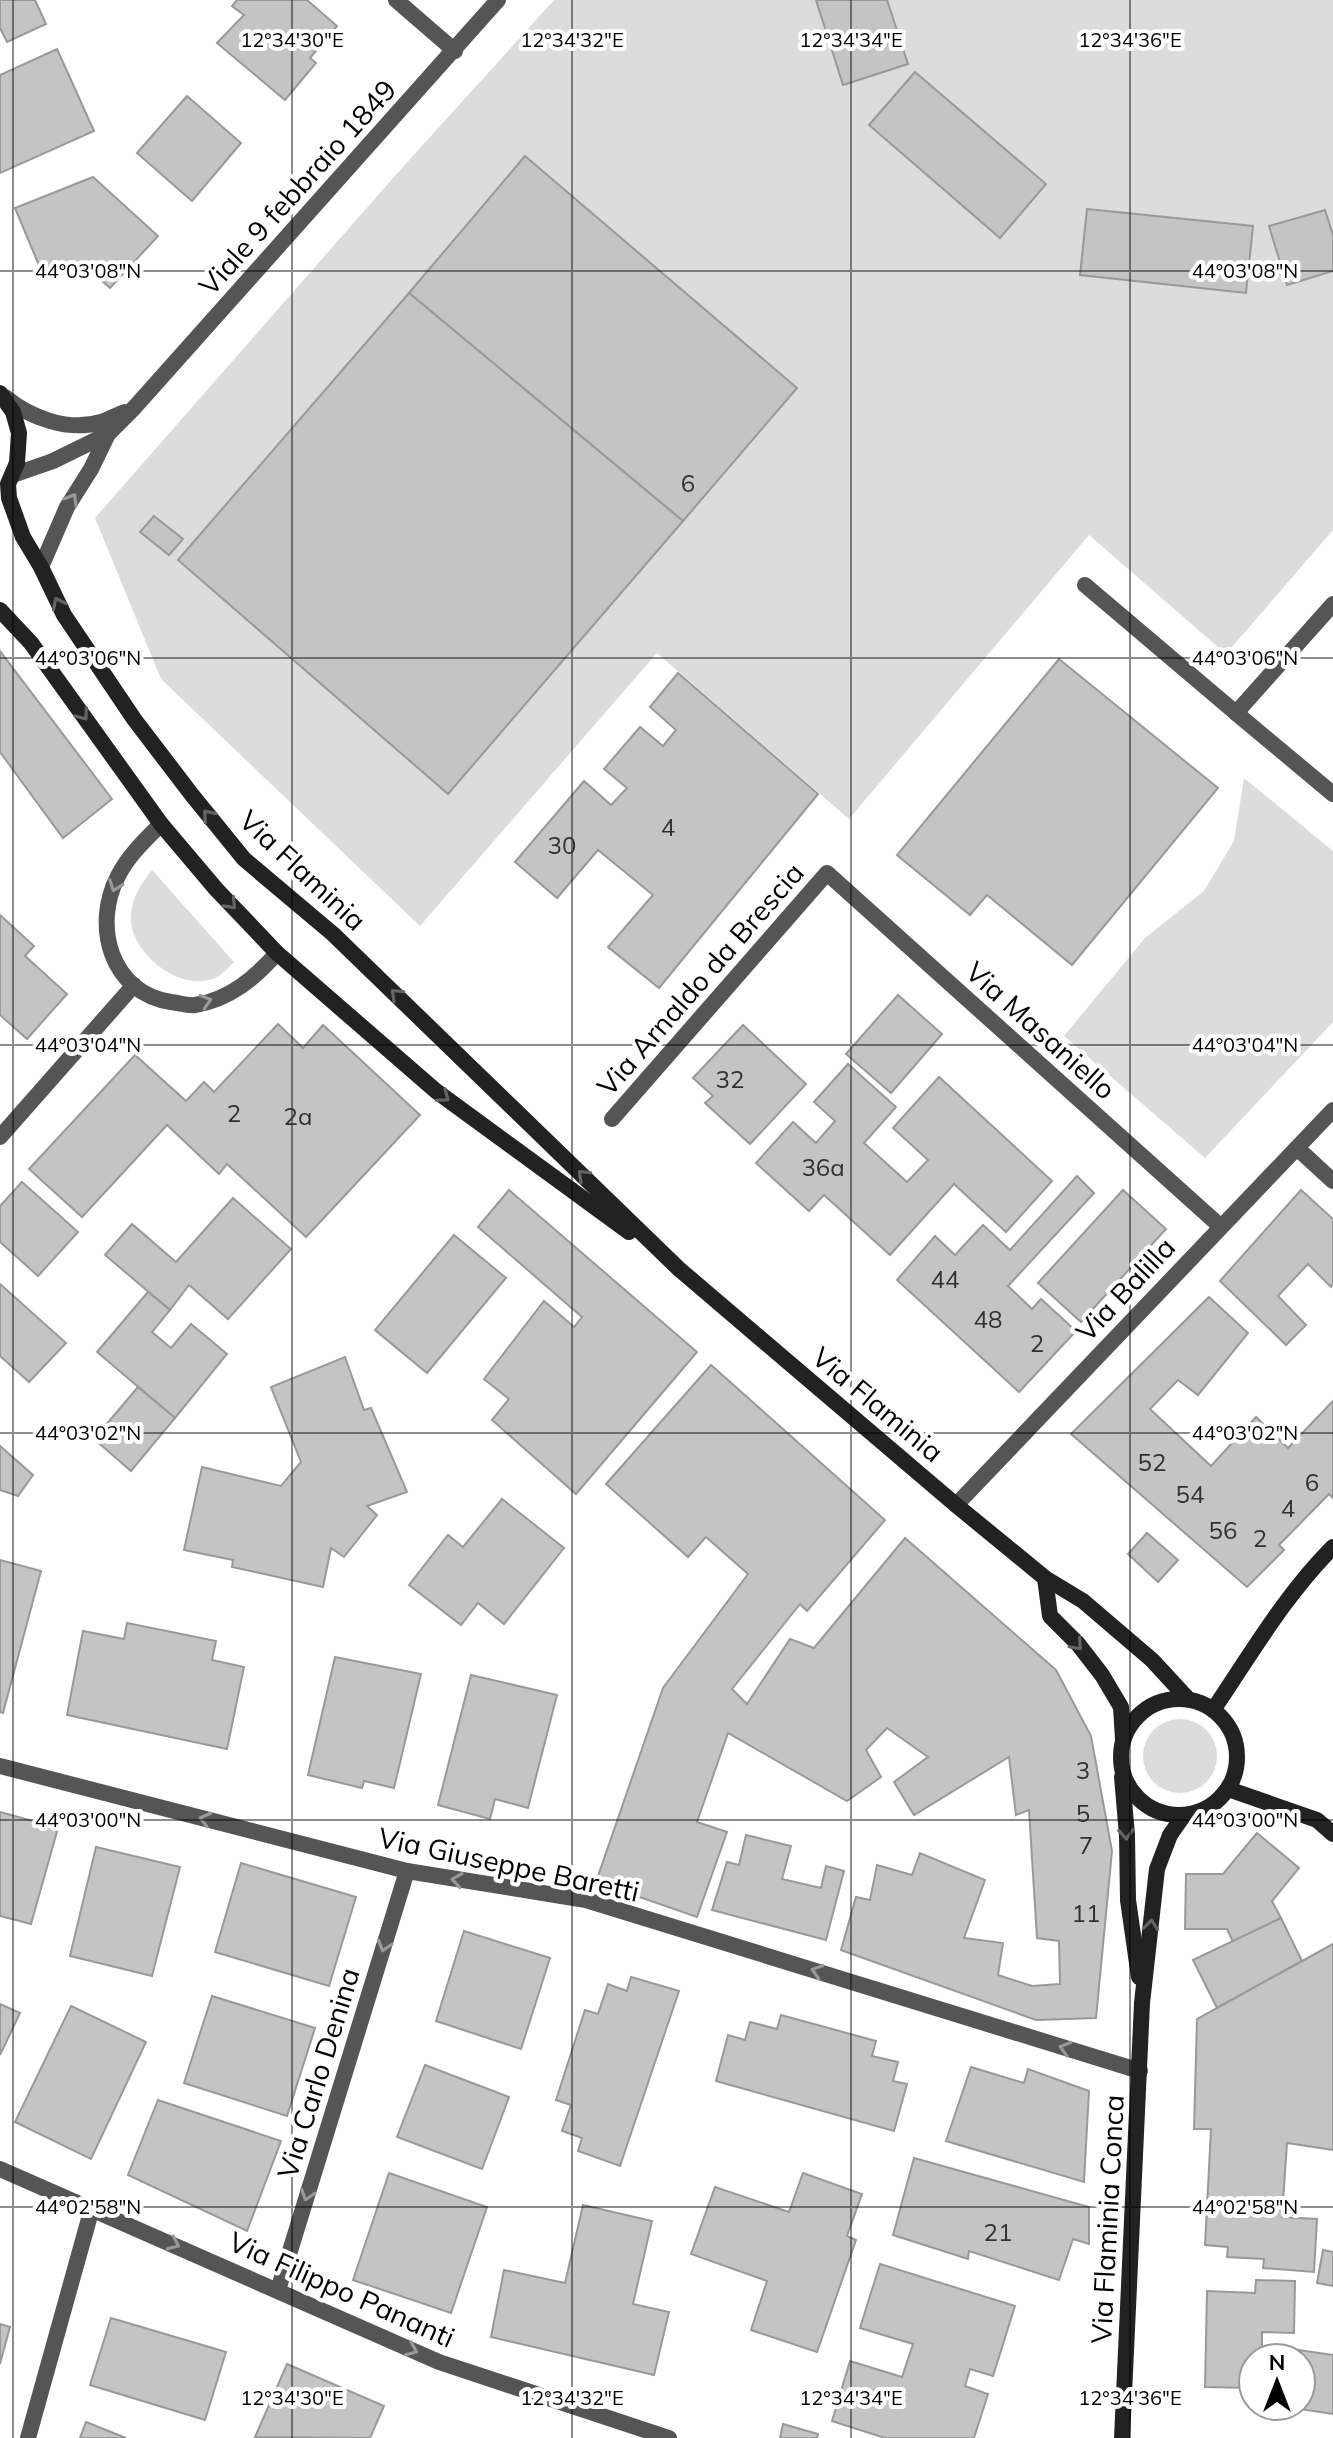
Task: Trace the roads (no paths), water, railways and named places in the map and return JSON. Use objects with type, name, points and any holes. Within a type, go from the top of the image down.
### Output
[{"type":"street","points":[[396,0],[455,51]]},
{"type":"street","name":"Viale 9 febbraio 1849","points":[[7,484],[108,434],[498,0]]},
{"type":"street","name":"Viale 9 febbraio 1849","points":[[0,393],[20,409],[42,419],[71,425],[100,422],[134,408]]},
{"type":"street","name":"Via Flaminia","points":[[0,393],[13,412],[19,433],[20,449],[7,484],[23,537],[64,615],[134,719],[244,859],[333,934],[679,1269],[956,1505],[1045,1578],[1083,1601],[1152,1660],[1188,1699]]},
{"type":"street","name":"Viale 9 febbraio 1849","points":[[41,567],[67,507],[108,434]]},
{"type":"street","points":[[1085,585],[1333,794]]},
{"type":"street","points":[[1236,713],[1333,604]]},
{"type":"street","name":"Via Flaminia","points":[[0,610],[31,643],[161,824],[216,889],[277,953],[436,1091],[679,1269]]},
{"type":"street","points":[[161,824],[139,845],[117,877],[108,908],[105,928],[108,946],[118,966],[134,985],[157,1000],[194,1006],[232,993],[261,972],[277,953]]},
{"type":"street","name":"Via Arnaldo da Brescia","points":[[612,1119],[827,873]]},
{"type":"street","name":"Via Masaniello","points":[[827,873],[1220,1226]]},
{"type":"street","points":[[3,1128],[134,985]]},
{"type":"street","name":"Via Balilla","points":[[956,1505],[1333,1110]]},
{"type":"street","points":[[1297,1148],[1333,1181]]},
{"type":"street","points":[[1213,1710],[1308,1572],[1333,1547]]},
{"type":"street","points":[[1045,1578],[1050,1616],[1078,1644],[1121,1707],[1122,1748],[1124,1775],[1140,1799],[1164,1813],[1184,1815],[1209,1807],[1228,1789],[1237,1761],[1237,1747],[1224,1720],[1213,1710],[1188,1699],[1171,1699],[1154,1704],[1140,1713],[1129,1726],[1122,1748]]},
{"type":"street","name":"Via Flaminia Conca","points":[[1122,1748],[1128,1900],[1142,2003]]},
{"type":"street","name":"Via Giuseppe Baretti","points":[[0,1766],[407,1871],[586,1900],[1140,2071]]},
{"type":"street","points":[[1228,1789],[1317,1820],[1333,1834]]},
{"type":"street","name":"Via Flaminia Conca","points":[[1122,2438],[1142,2003],[1157,1869],[1170,1835],[1184,1815]]},
{"type":"street","name":"Via Carlo Denina","points":[[278,2290],[407,1871]]},
{"type":"street","name":"Via Filippo Pananti","points":[[0,2169],[439,2362],[669,2438]]},
{"type":"street","points":[[28,2438],[92,2208]]}]
